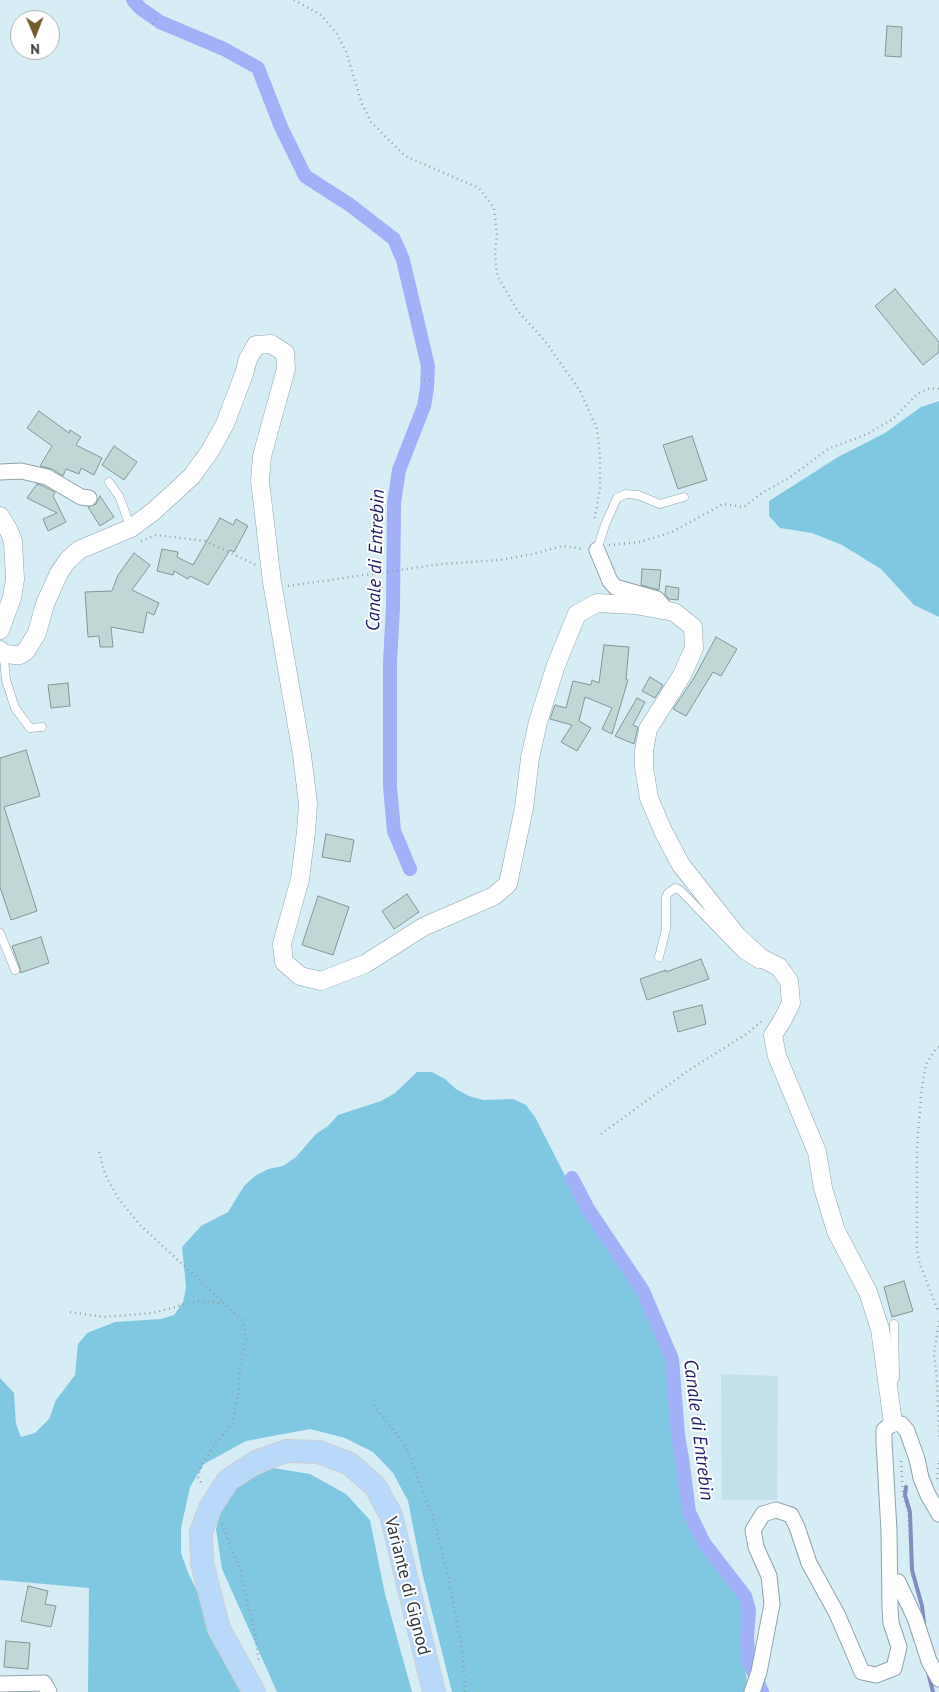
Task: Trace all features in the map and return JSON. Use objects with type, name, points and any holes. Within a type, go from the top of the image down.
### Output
[{"type":"main road","name":"Variante di Gignod","points":[[254,1692],[219,1628],[202,1563],[202,1532],[210,1508],[228,1480],[256,1462],[286,1451],[319,1452],[350,1464],[375,1486],[391,1515],[434,1692]]},
{"type":"street","points":[[4,652],[20,655],[31,644],[37,632],[44,604],[59,573],[68,560],[79,550],[92,543],[135,535],[154,511],[192,476],[226,424],[248,359],[256,345],[271,344],[285,353],[286,369],[262,456],[260,481],[272,582],[302,755],[308,804],[300,879],[282,944],[284,962],[300,976],[321,980],[364,964],[423,927],[494,896],[508,884],[524,808],[530,758],[538,722],[556,665],[577,614],[597,603],[635,604],[674,612],[693,627],[694,648],[682,675],[648,729],[644,751],[644,767],[649,798],[663,831],[681,865],[738,937],[761,958],[779,967],[788,981],[791,1003],[773,1036],[777,1056],[817,1152],[823,1188],[836,1231],[868,1292],[880,1329],[893,1423]]},
{"type":"street","points":[[0,472],[21,472],[47,477],[81,497],[89,498]]},
{"type":"street","points":[[0,630],[12,598],[15,579],[15,550],[4,528]]},
{"type":"street","points":[[597,550],[610,581],[615,587],[657,599],[667,611]]},
{"type":"street","points":[[753,1689],[759,1672],[772,1604],[769,1576],[756,1547],[753,1530],[763,1514],[776,1510],[791,1515],[809,1563],[837,1614],[862,1672],[876,1676],[894,1668],[899,1647],[891,1623],[891,1581],[884,1430],[893,1423],[901,1424],[906,1431],[917,1459],[921,1478],[939,1514]]},
{"type":"street","points":[[891,1581],[898,1582],[915,1618],[929,1661],[939,1679]]},
{"type":"street","points":[[8,1687],[44,1683],[49,1692]]},
{"type":"lane","points":[[109,482],[119,496],[135,535]]},
{"type":"lane","points":[[597,550],[605,525],[617,498],[626,494],[638,495],[660,504],[684,497]]},
{"type":"lane","points":[[4,652],[6,680],[15,708],[30,728],[42,727]]},
{"type":"lane","points":[[659,957],[666,929],[666,898],[668,893],[675,888],[680,890],[742,954],[756,964],[770,963]]},
{"type":"lane","points":[[0,932],[14,970]]},
{"type":"lane","points":[[888,1390],[895,1378],[894,1324]]},
{"type":"path","points":[[294,0],[321,15],[337,34],[346,50],[362,104],[371,122],[405,156],[479,188],[494,208],[497,235],[495,253],[497,275],[517,310],[545,341],[580,391],[597,429],[600,456],[600,488],[594,524]]},
{"type":"path","points":[[154,24],[158,16]]},
{"type":"path","points":[[411,313],[419,312]]},
{"type":"path","points":[[424,380],[431,380]]},
{"type":"path","points":[[135,535],[156,535],[205,541],[257,566],[272,582],[283,586],[397,571]]},
{"type":"path","points":[[601,1134],[689,1070],[748,1034],[770,1014],[791,1003]]},
{"type":"path","points":[[939,1047],[926,1064],[921,1095],[916,1157],[917,1250],[920,1265],[939,1313]]},
{"type":"path","points":[[99,1152],[105,1174],[118,1198],[140,1225],[242,1320],[246,1338],[240,1366],[239,1390],[232,1423],[202,1464],[198,1477],[206,1493]]},
{"type":"path","points":[[70,1312],[104,1317],[152,1313],[198,1301],[223,1302]]},
{"type":"path","points":[[939,1321],[934,1354],[939,1440]]},
{"type":"path","points":[[374,1406],[406,1447],[433,1517],[449,1580],[463,1655],[465,1692]]},
{"type":"path","points":[[901,1453],[903,1495],[908,1512],[912,1579]]},
{"type":"path","points":[[218,1517],[227,1533],[240,1569],[256,1634],[260,1670]]},
{"type":"shaded area","points":[[939,401],[939,617],[914,605],[881,569],[842,545],[812,533],[780,528],[769,516],[769,501],[838,457],[885,433],[921,407]]},
{"type":"shaded area","points":[[417,1072],[432,1072],[469,1096],[483,1100],[513,1099],[526,1105],[535,1117],[579,1203],[622,1265],[669,1358],[672,1375],[672,1410],[685,1506],[693,1529],[706,1550],[735,1586],[744,1601],[746,1615],[743,1660],[747,1681],[744,1692],[452,1692],[422,1572],[408,1501],[393,1473],[373,1452],[345,1438],[310,1429],[246,1441],[204,1464],[190,1487],[181,1528],[181,1553],[189,1575],[219,1634],[244,1692],[88,1692],[89,1588],[0,1580],[0,1378],[14,1393],[16,1424],[21,1437],[35,1433],[49,1419],[56,1400],[75,1375],[78,1344],[87,1333],[115,1322],[161,1319],[174,1315],[183,1302],[186,1287],[182,1247],[201,1226],[228,1212],[244,1186],[255,1176],[268,1169],[283,1166],[296,1157],[316,1134],[328,1126],[338,1115],[381,1101],[395,1093]]},
{"type":"shaded area","points":[[721,1374],[778,1376],[777,1500],[722,1500]]},
{"type":"shaded area","points":[[273,1468],[310,1474],[346,1494],[370,1520],[385,1594],[412,1692],[277,1692],[222,1569],[216,1529],[222,1503],[242,1482]]},
{"type":"building","points":[[887,26],[902,27],[901,57],[885,56]]},
{"type":"building","points":[[895,289],[939,342],[939,352],[923,365],[875,306]]},
{"type":"building","points":[[39,411],[69,433],[70,430],[81,437],[76,445],[102,458],[94,475],[81,468],[79,474],[66,469],[63,476],[52,469],[40,466],[52,446],[27,428]]},
{"type":"building","points":[[692,436],[707,480],[678,489],[663,445]]},
{"type":"building","points":[[114,446],[137,462],[124,480],[102,465]]},
{"type":"building","points":[[37,484],[55,492],[53,496],[66,522],[48,531],[43,519],[57,513],[27,498]]},
{"type":"building","points":[[100,496],[114,517],[100,526],[88,507],[96,504]]},
{"type":"building","points":[[220,518],[233,525],[236,519],[248,526],[234,552],[230,550],[208,585],[190,576],[188,579],[174,571],[173,575],[157,571],[162,549],[178,552],[177,557],[193,565]]},
{"type":"building","points":[[134,553],[150,565],[132,590],[159,603],[154,615],[147,612],[143,633],[111,627],[113,647],[100,647],[99,636],[88,637],[85,592],[112,591],[118,575]]},
{"type":"building","points":[[642,569],[661,570],[659,590],[641,585]]},
{"type":"building","points":[[666,586],[679,588],[678,600],[669,599],[665,594]]},
{"type":"building","points":[[716,637],[737,649],[721,676],[713,672],[686,716],[673,709],[694,678]]},
{"type":"building","points":[[604,645],[629,647],[626,679],[628,680],[612,734],[602,729],[612,708],[585,697],[579,721],[591,728],[577,751],[561,742],[572,725],[550,719],[555,705],[566,708],[573,681],[591,685],[592,680],[599,683]]},
{"type":"building","points":[[650,677],[663,685],[655,698],[642,691]]},
{"type":"building","points":[[68,683],[70,706],[51,708],[48,685]]},
{"type":"building","points":[[637,698],[645,702],[633,725],[638,727],[634,744],[615,736]]},
{"type":"building","points":[[26,750],[40,796],[4,807],[37,911],[11,920],[0,887],[0,758]]},
{"type":"building","points":[[326,834],[354,840],[350,862],[322,857]]},
{"type":"building","points":[[407,894],[419,912],[394,929],[382,911]]},
{"type":"building","points":[[318,896],[349,907],[333,955],[302,945]]},
{"type":"building","points":[[41,937],[49,963],[20,973],[12,946]]},
{"type":"building","points":[[701,959],[709,979],[647,1000],[640,979]]},
{"type":"building","points":[[702,1005],[706,1024],[678,1032],[673,1012]]},
{"type":"building","points":[[904,1281],[913,1311],[892,1317],[884,1287]]},
{"type":"building","points":[[28,1586],[48,1591],[45,1604],[56,1606],[51,1627],[21,1621]]},
{"type":"building","points":[[6,1641],[30,1643],[28,1669],[4,1667]]},
{"type":"waterway","name":"Canale di Entrebin","points":[[133,0],[140,8],[160,22],[224,49],[258,68],[281,127],[305,176],[350,205],[394,239],[403,260],[428,366],[424,406],[399,470],[394,503],[393,607],[390,662],[390,787],[394,831],[410,869]]},
{"type":"waterway","name":"Canale di Entrebin","points":[[572,1178],[588,1209],[643,1291],[672,1359],[678,1435],[689,1512],[704,1543],[745,1596],[749,1610],[747,1639],[749,1662],[762,1692]]},
{"type":"waterway","points":[[906,1487],[905,1495],[910,1512],[912,1570],[922,1606],[924,1623]]},
{"type":"waterway","points":[[928,1672],[933,1692]]}]
